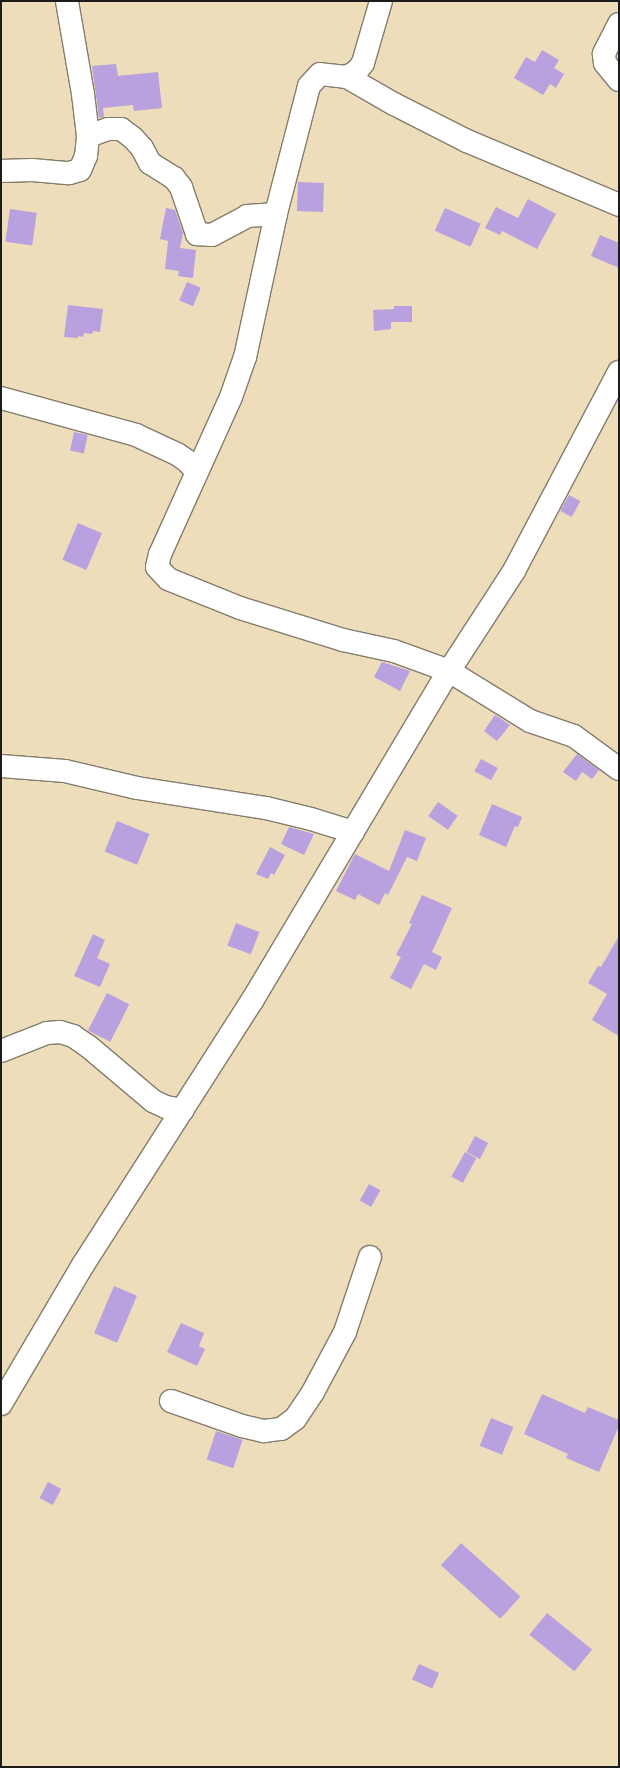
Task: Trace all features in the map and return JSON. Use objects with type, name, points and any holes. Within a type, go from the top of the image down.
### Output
[{"type":"street","points":[[1,171],[69,173],[80,170],[86,156],[88,136],[81,77],[67,1]]},
{"type":"street","points":[[355,70],[382,1]]},
{"type":"street","points":[[619,24],[604,54],[605,63],[619,80]]},
{"type":"street","points":[[355,70],[367,89],[467,141],[619,205]]},
{"type":"street","points":[[355,70],[320,74],[309,86],[276,214],[245,357],[231,397],[196,471],[160,554],[157,567],[162,575],[240,608],[343,640],[394,651],[449,671],[530,721],[574,736],[619,769]]},
{"type":"street","points":[[88,136],[108,129],[121,129],[133,138],[142,148],[150,163],[174,178],[181,187],[197,234],[212,235],[247,216],[276,214]]},
{"type":"street","points":[[1,1404],[83,1265],[183,1110],[449,671],[514,571],[619,372]]},
{"type":"street","points":[[1,398],[136,436],[177,454],[187,460],[196,471]]},
{"type":"street","points":[[1,766],[65,771],[137,788],[266,808],[353,832]]},
{"type":"street","points":[[1,1051],[47,1033],[60,1032],[73,1036],[88,1046],[152,1101],[166,1107],[183,1110]]},
{"type":"street","points":[[171,1401],[242,1426],[264,1431],[281,1429],[295,1419],[313,1392],[345,1332],[370,1257]]},
{"type":"building","points":[[542,50],[559,60],[554,68],[564,74],[556,88],[550,84],[543,95],[514,78],[526,57],[535,62]]},
{"type":"building","points":[[116,64],[118,76],[158,72],[162,108],[134,111],[133,105],[103,108],[104,117],[99,118],[92,66]]},
{"type":"building","points":[[298,182],[324,183],[323,212],[297,211]]},
{"type":"building","points":[[528,199],[556,214],[537,249],[502,231],[500,235],[485,228],[496,207],[518,218]]},
{"type":"building","points":[[166,208],[175,210],[183,233],[180,248],[196,250],[193,278],[178,276],[179,271],[165,269],[168,241],[160,239]]},
{"type":"building","points":[[445,208],[481,224],[470,247],[435,231]]},
{"type":"building","points":[[10,209],[37,213],[32,245],[5,242]]},
{"type":"building","points":[[600,235],[619,243],[619,268],[591,256]]},
{"type":"building","points":[[187,282],[201,288],[193,306],[179,300]]},
{"type":"building","points":[[68,305],[103,309],[100,332],[84,333],[83,337],[78,336],[78,338],[64,337]]},
{"type":"building","points":[[394,306],[412,306],[412,322],[391,322],[391,329],[374,331],[373,310],[394,309]]},
{"type":"building","points":[[74,432],[88,435],[84,453],[70,451]]},
{"type":"building","points":[[569,495],[580,501],[572,517],[560,511]]},
{"type":"building","points":[[78,523],[102,533],[86,570],[62,560]]},
{"type":"building","points":[[382,662],[410,671],[400,691],[374,677]]},
{"type":"building","points":[[495,715],[510,725],[497,741],[484,731]]},
{"type":"building","points":[[577,754],[599,770],[592,779],[582,772],[576,781],[563,772]]},
{"type":"building","points":[[481,759],[498,768],[491,780],[474,771]]},
{"type":"building","points":[[438,802],[458,816],[448,830],[428,816]]},
{"type":"building","points":[[492,804],[522,817],[518,827],[515,826],[506,847],[479,835]]},
{"type":"building","points":[[117,821],[149,834],[137,865],[105,852]]},
{"type":"building","points":[[289,827],[314,834],[304,855],[281,844]]},
{"type":"building","points":[[405,830],[426,838],[417,861],[407,857],[388,895],[385,893],[379,905],[358,894],[355,900],[336,891],[355,854],[389,871]]},
{"type":"building","points":[[270,847],[285,855],[274,875],[271,873],[268,879],[256,874]]},
{"type":"building","points":[[422,895],[452,908],[432,952],[442,957],[436,970],[424,964],[411,989],[390,978],[401,957],[396,955],[412,924],[409,923]]},
{"type":"building","points":[[236,923],[259,932],[251,954],[227,945]]},
{"type":"building","points":[[93,934],[105,940],[97,958],[110,964],[100,987],[74,976]]},
{"type":"building","points":[[619,936],[619,1036],[592,1020],[607,994],[588,983],[598,966],[601,967]]},
{"type":"building","points":[[107,993],[129,1004],[110,1042],[88,1030]]},
{"type":"building","points":[[475,1136],[488,1143],[480,1159],[467,1152]]},
{"type":"building","points":[[465,1152],[476,1158],[463,1183],[451,1176]]},
{"type":"building","points":[[369,1184],[380,1190],[371,1207],[360,1201]]},
{"type":"building","points":[[114,1286],[137,1296],[117,1343],[94,1333]]},
{"type":"building","points":[[181,1323],[204,1333],[199,1346],[205,1349],[197,1366],[167,1352]]},
{"type":"building","points":[[542,1394],[585,1413],[588,1407],[619,1420],[619,1426],[599,1472],[566,1458],[568,1454],[524,1434]]},
{"type":"building","points":[[491,1418],[513,1427],[502,1455],[480,1446]]},
{"type":"building","points":[[216,1431],[243,1440],[233,1468],[207,1460]]},
{"type":"building","points":[[48,1482],[61,1489],[53,1505],[40,1498]]},
{"type":"building","points":[[461,1543],[520,1597],[500,1619],[441,1565]]},
{"type":"building","points":[[547,1613],[592,1650],[574,1671],[529,1635]]},
{"type":"building","points":[[419,1664],[439,1673],[432,1688],[412,1680]]}]
